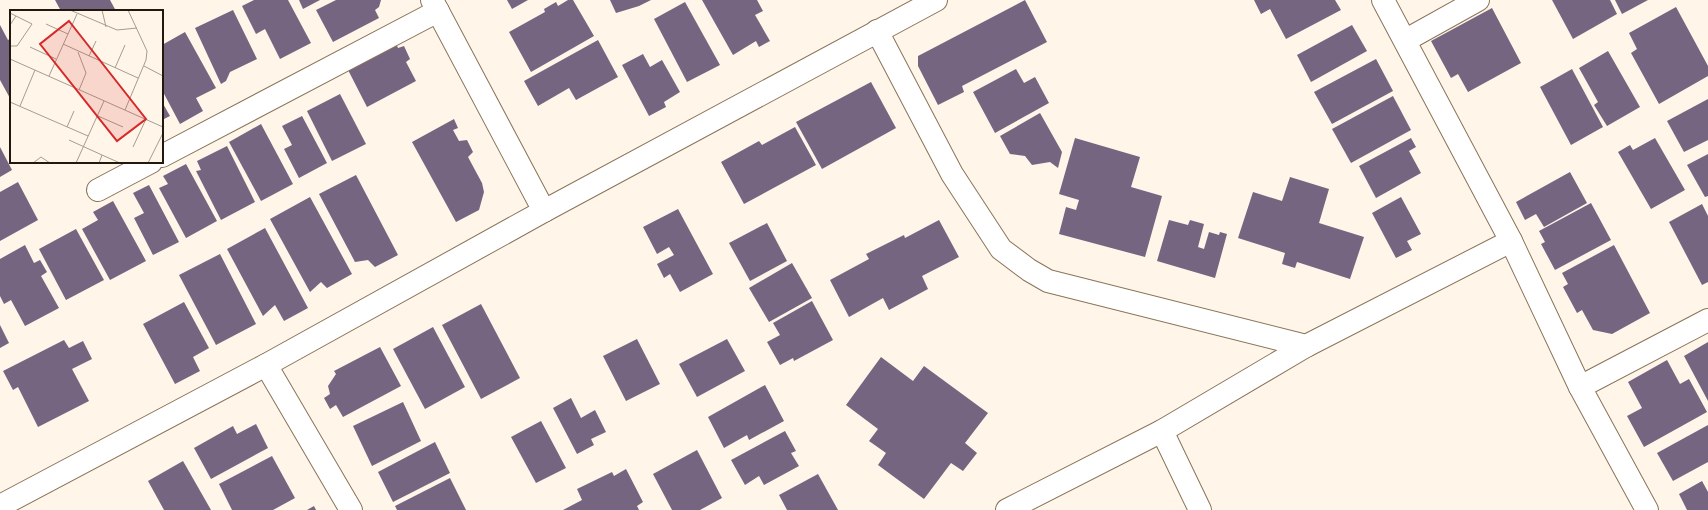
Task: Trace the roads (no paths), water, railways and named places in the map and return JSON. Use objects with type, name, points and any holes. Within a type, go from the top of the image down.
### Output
[{"type":"street","points":[[0,506],[266,365],[544,211],[936,0]]},
{"type":"street","points":[[1383,0],[1406,40],[1511,241],[1580,387],[1647,510]]},
{"type":"street","points":[[1406,40],[1478,0]]},
{"type":"street","points":[[163,155],[435,5],[544,211]]},
{"type":"street","points":[[877,31],[952,174],[1001,250],[1029,270],[1048,281],[1306,346]]},
{"type":"street","points":[[98,190],[149,163]]},
{"type":"street","points":[[1007,510],[1162,431],[1306,346],[1511,241]]},
{"type":"street","points":[[1580,387],[1708,320]]},
{"type":"street","points":[[266,365],[351,510]]},
{"type":"street","points":[[1162,431],[1200,510]]}]
